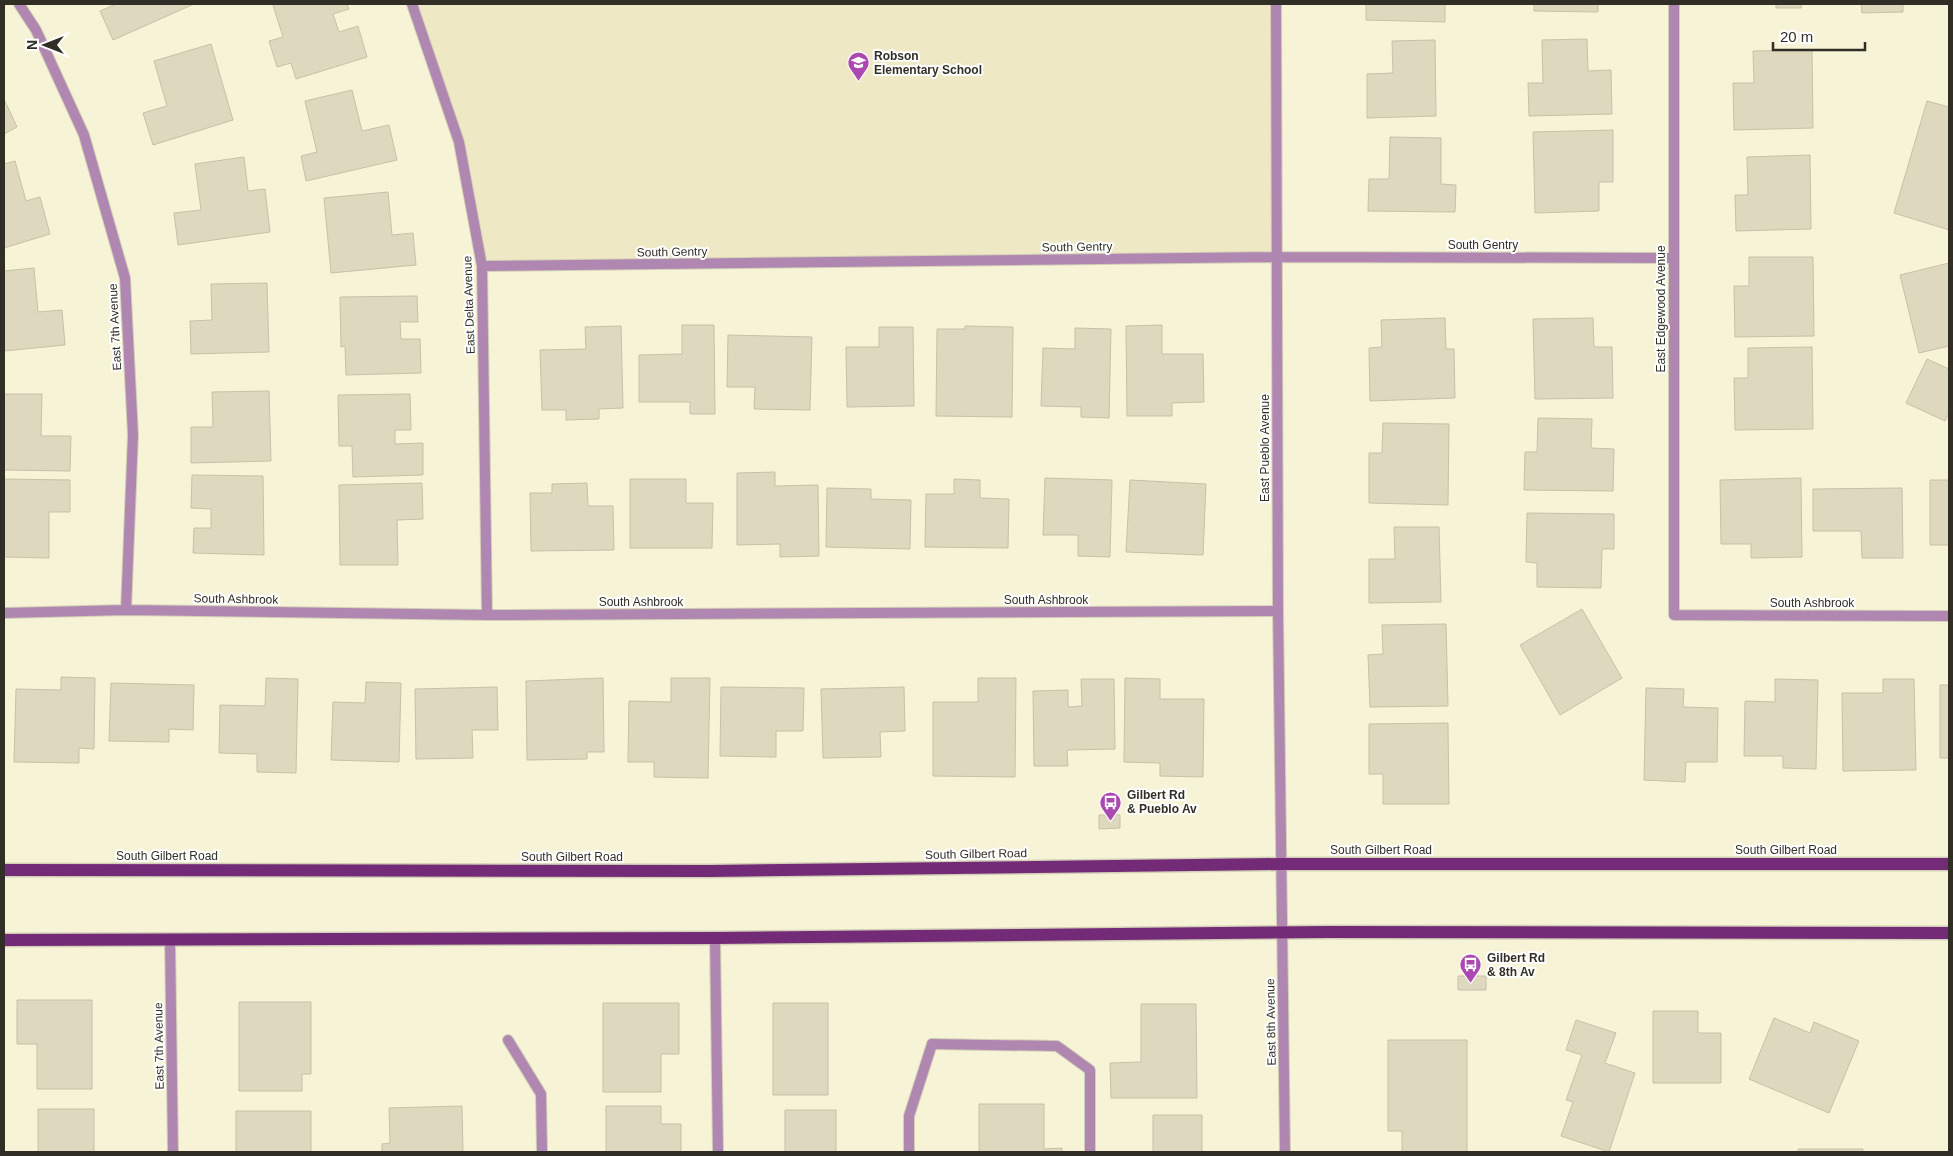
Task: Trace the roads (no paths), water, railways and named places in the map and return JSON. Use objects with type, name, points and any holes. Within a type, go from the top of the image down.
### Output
[{"type":"main road","name":"South Gilbert Road","points":[[4,870],[720,870],[1281,864],[1949,864]]},
{"type":"main road","points":[[4,940],[715,938],[1282,933],[1949,933]]},
{"type":"street","name":"East 7th Avenue","points":[[19,4],[36,30],[84,135],[126,278],[133,435],[126,610]]},
{"type":"street","name":"East Delta Avenue","points":[[412,4],[459,142],[482,266],[487,616]]},
{"type":"street","name":"East Pueblo Avenue","points":[[1276,4],[1281,892]]},
{"type":"street","name":"East Edgewood Avenue","points":[[1674,4],[1674,615]]},
{"type":"street","name":"South Gentry","points":[[482,266],[1277,257],[1673,258]]},
{"type":"street","name":"South Ashbrook","points":[[4,613],[126,610],[487,616],[1278,611]]},
{"type":"street","name":"South Ashbrook","points":[[1674,615],[1949,616]]},
{"type":"street","name":"East 8th Avenue","points":[[1281,892],[1285,1152]]},
{"type":"street","points":[[715,938],[718,1152]]},
{"type":"street","name":"East 7th Avenue","points":[[170,940],[173,1152]]},
{"type":"street","points":[[508,1040],[541,1094],[542,1152]]},
{"type":"street","points":[[909,1152],[909,1116],[932,1044],[1057,1046],[1090,1070],[1090,1152]]},
{"type":"place","name":"Robson Elementary School","points":[[858,82]]},
{"type":"place","name":"Gilbert Rd & Pueblo Av","points":[[1111,821]]},
{"type":"place","name":"Gilbert Rd & 8th Av","points":[[1471,984]]}]
